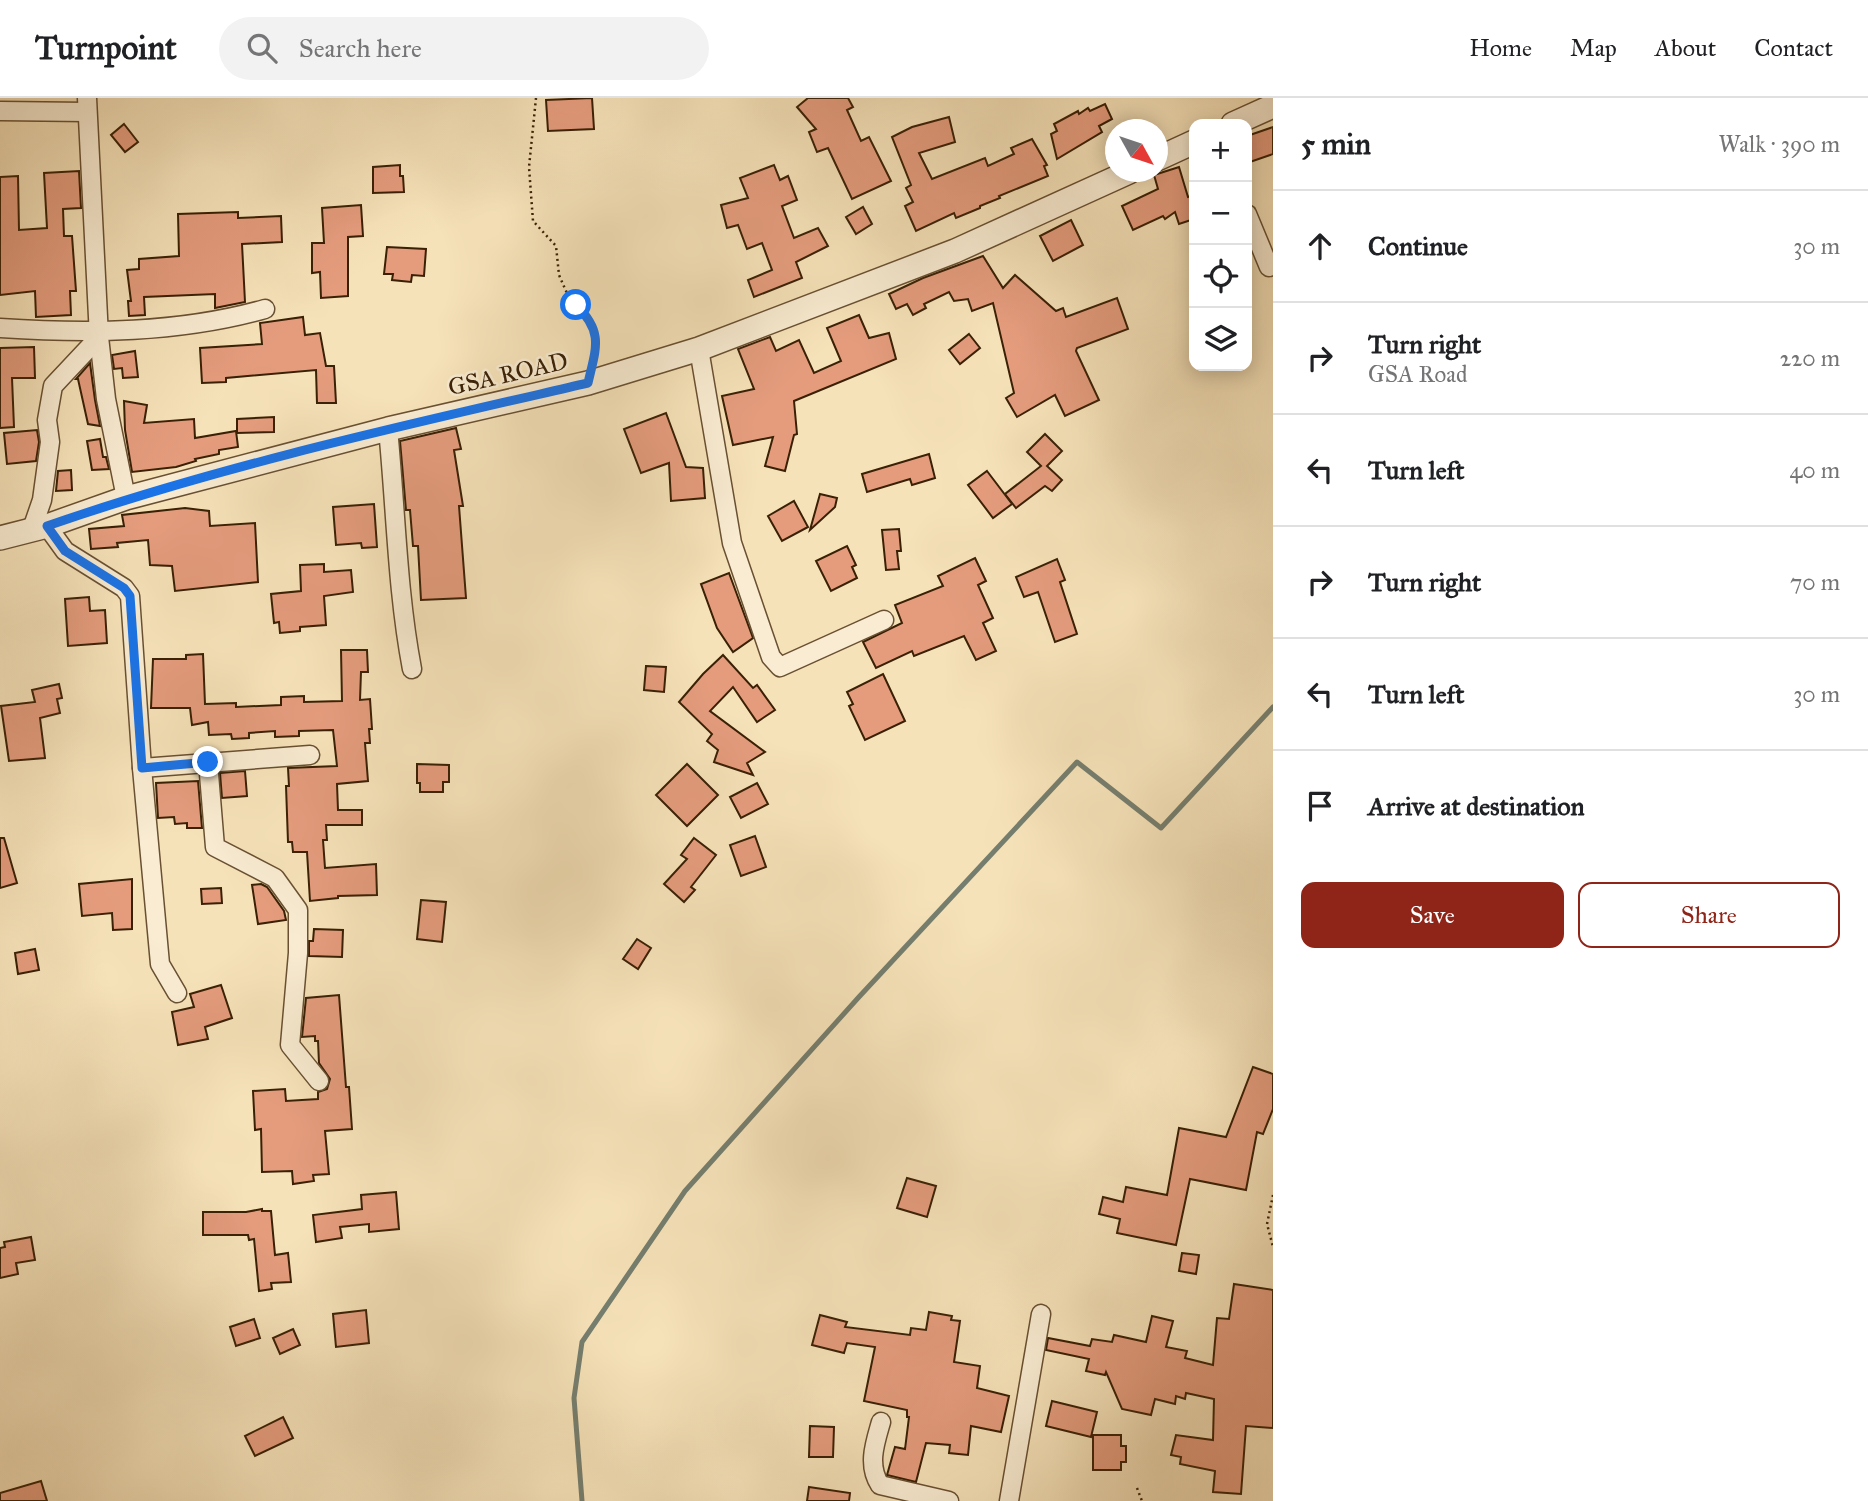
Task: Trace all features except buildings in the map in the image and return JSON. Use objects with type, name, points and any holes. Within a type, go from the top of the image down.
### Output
[{"type":"street","points":[[0,111],[87,105],[99,334],[106,399],[126,498]]},
{"type":"street","points":[[1244,119],[1273,106]]},
{"type":"street","points":[[1168,154],[1189,144]]},
{"type":"street","name":"GSA ROAD","points":[[0,538],[126,498],[388,429],[588,383],[699,349],[955,251],[1107,182]]},
{"type":"street","points":[[1252,226],[1269,267]]},
{"type":"street","points":[[0,328],[99,334],[227,319],[265,309]]},
{"type":"street","points":[[99,334],[53,386],[47,419],[50,442],[39,527],[65,551],[124,588],[130,596],[160,964],[177,993]]},
{"type":"street","points":[[699,349],[733,543],[771,657],[780,667],[884,620]]},
{"type":"street","points":[[388,429],[401,606],[412,669]]},
{"type":"street","points":[[142,768],[310,755]]},
{"type":"street","points":[[208,762],[215,847],[275,878],[298,910],[298,953],[290,1045],[319,1081]]},
{"type":"street","points":[[1009,1501],[1041,1314]]},
{"type":"street","points":[[881,1422],[872,1457],[874,1476],[880,1485],[949,1501]]},
{"type":"path","points":[[536,98],[529,167],[533,221],[556,246],[559,275],[566,291],[594,327],[597,341],[588,383]]},
{"type":"path","points":[[1273,1195],[1267,1224],[1273,1247]]},
{"type":"path","points":[[1137,1488],[1142,1501]]},
{"type":"waterway","points":[[582,1501],[574,1398],[582,1342],[685,1191],[858,998],[1077,762],[1161,828],[1273,707]]},
{"type":"route","points":[[208,762],[142,768],[130,596],[124,588],[65,551],[47,526],[126,498],[388,429],[588,383],[597,341],[594,327],[576,305]]}]
